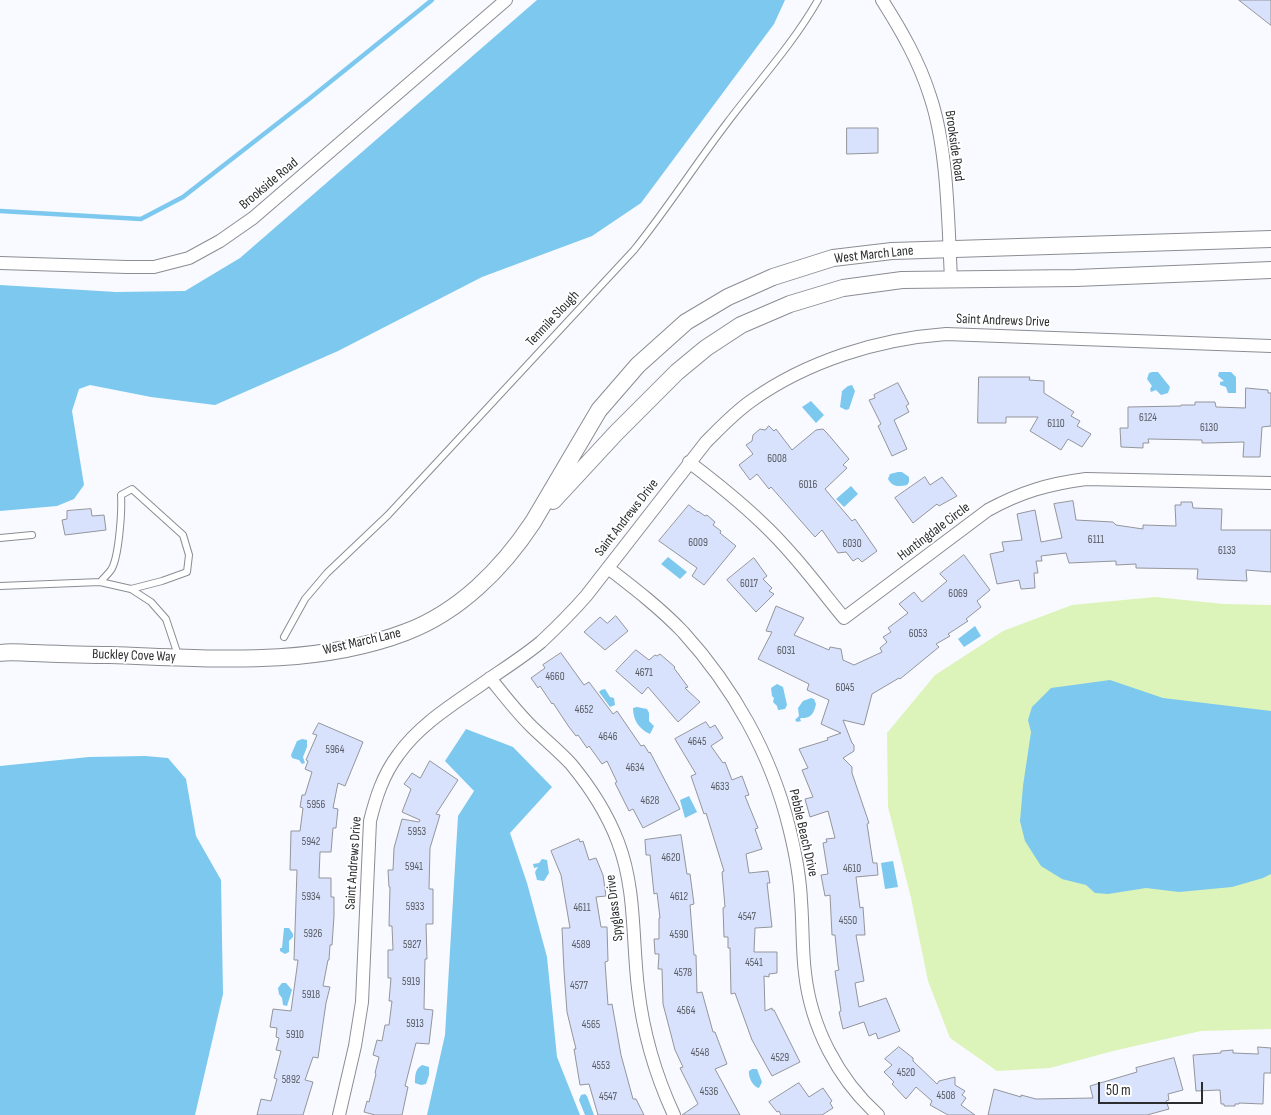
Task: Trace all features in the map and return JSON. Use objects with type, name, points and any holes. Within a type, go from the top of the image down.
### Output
[{"type":"street","name":"Brookside Road","points":[[0,263],[154,267],[189,258],[220,241],[253,218],[506,0]]},
{"type":"street","name":"Brookside Road","points":[[882,0],[915,55],[931,96],[940,138],[951,279]]},
{"type":"street","name":"West March Lane","points":[[269,658],[300,656],[352,648],[407,632],[437,616],[470,594],[496,570],[522,539],[600,410],[638,365],[686,322],[728,297],[773,277],[833,258],[892,251],[1271,239]]},
{"type":"street","name":"West March Lane","points":[[533,522],[616,433],[677,372],[706,348],[741,325],[790,304],[843,288],[902,280],[1076,278],[1271,270]]},
{"type":"street","name":"Saint Andrews Drive","points":[[339,1115],[355,1046],[362,1002],[370,821],[376,797],[385,775],[412,737],[539,643],[566,619],[608,568],[689,462],[706,442],[750,402],[781,382],[810,368],[882,343],[915,336],[946,334],[1271,346]]},
{"type":"street","name":"Huntingdale Circle","points":[[689,462],[762,523],[791,553],[844,618],[988,510],[1011,498],[1056,482],[1086,479],[1271,484]]},
{"type":"street","name":"Pebble Beach Drive","points":[[608,568],[653,603],[695,646],[731,694],[757,740],[778,790],[789,826],[797,864],[801,900],[805,974],[809,1000],[817,1025],[841,1072],[878,1115]]},
{"type":"street","name":"Buckley Cove Way","points":[[0,653],[247,660],[269,658]]},
{"type":"street","name":"Spyglass Drive","points":[[490,678],[530,725],[570,764],[589,787],[605,814],[618,842],[632,900],[638,988],[644,1028],[655,1070],[674,1115]]},
{"type":"lane","name":"Tenmile Slough","points":[[284,637],[305,599],[327,573],[388,515],[634,250],[662,216],[725,124],[805,20],[818,0]]},
{"type":"lane","points":[[100,582],[112,569],[117,550],[122,508],[121,495],[132,489],[183,536],[188,555],[187,572],[131,589]]},
{"type":"lane","points":[[0,538],[32,535]]},
{"type":"lane","points":[[0,586],[100,582],[131,589],[151,602],[166,619],[179,658]]},
{"type":"green space","points":[[1155,597],[1224,604],[1271,605],[1271,1029],[1201,1031],[1113,1051],[1050,1068],[997,1071],[950,1038],[928,981],[911,898],[888,807],[887,733],[935,675],[1003,631],[1072,605]]},
{"type":"water","points":[[537,0],[785,0],[774,24],[641,203],[592,236],[482,277],[338,351],[215,405],[151,397],[90,385],[79,389],[72,411],[84,485],[74,499],[57,506],[0,511],[0,285],[116,292],[185,291],[240,258]]},
{"type":"water","points":[[1158,372],[1170,387],[1168,393],[1161,395],[1156,390],[1151,392],[1152,386],[1147,379],[1149,373]]},
{"type":"water","points":[[1219,372],[1231,372],[1236,377],[1236,393],[1228,393],[1226,387],[1220,385],[1220,382],[1224,381],[1218,376]]},
{"type":"water","points":[[852,385],[855,391],[849,409],[846,410],[840,407],[842,391]]},
{"type":"water","points":[[811,401],[824,415],[816,423],[802,407]]},
{"type":"water","points":[[902,472],[909,477],[907,485],[896,486],[890,482],[888,479],[890,474]]},
{"type":"water","points":[[851,486],[858,494],[844,507],[836,499]]},
{"type":"water","points":[[668,557],[687,572],[680,579],[661,564]]},
{"type":"water","points":[[975,626],[981,636],[964,647],[958,639]]},
{"type":"water","points":[[1110,680],[1163,698],[1271,711],[1271,874],[1232,887],[1179,892],[1146,888],[1108,894],[1095,893],[1086,885],[1062,879],[1041,866],[1025,841],[1020,821],[1031,732],[1028,720],[1032,707],[1051,688]]},
{"type":"water","points":[[777,684],[783,687],[787,705],[785,709],[778,710],[773,702],[774,698],[771,688]]},
{"type":"water","points":[[605,689],[610,697],[614,698],[615,705],[610,707],[599,692]]},
{"type":"water","points":[[811,698],[814,699],[816,704],[813,713],[810,716],[801,718],[801,721],[797,722],[795,720],[799,716],[798,708],[803,701]]},
{"type":"water","points":[[633,708],[647,709],[649,713],[649,721],[654,726],[650,734],[643,730],[635,720]]},
{"type":"water","points":[[466,729],[513,747],[552,787],[510,833],[527,883],[547,957],[557,1057],[580,1115],[427,1115],[445,1035],[458,816],[474,791],[445,761]]},
{"type":"water","points":[[307,740],[307,747],[303,757],[305,763],[302,764],[299,760],[292,758],[291,755],[297,741]]},
{"type":"water","points":[[145,756],[168,758],[186,779],[196,836],[221,880],[223,994],[195,1115],[0,1115],[0,766],[89,757]]},
{"type":"water","points":[[689,796],[697,812],[685,818],[680,800]]},
{"type":"water","points":[[542,859],[547,860],[549,873],[544,881],[537,880],[535,872],[538,867],[534,868],[533,864],[539,863]]},
{"type":"water","points":[[893,861],[898,887],[885,889],[881,863]]},
{"type":"water","points":[[284,928],[289,928],[293,934],[289,941],[289,952],[285,954],[280,951]]},
{"type":"water","points":[[282,983],[286,983],[292,990],[287,1006],[283,1005],[279,994],[278,988]]},
{"type":"water","points":[[422,1065],[429,1067],[429,1075],[426,1084],[421,1085],[415,1083],[415,1078],[417,1071]]},
{"type":"water","points":[[757,1069],[762,1082],[759,1088],[750,1079],[749,1071]]},
{"type":"water","points":[[585,1094],[594,1115],[585,1115],[579,1100],[581,1095]]},
{"type":"building","points":[[1239,0],[1271,0],[1271,25]]},
{"type":"building","points":[[847,128],[878,128],[878,153],[847,154]]},
{"type":"building","points":[[979,377],[1030,377],[1029,380],[1044,381],[1044,393],[1074,412],[1071,416],[1080,421],[1077,426],[1091,434],[1082,447],[1068,439],[1061,450],[1030,431],[1038,417],[1006,417],[1006,423],[978,423]]},
{"type":"building","points":[[898,383],[909,404],[906,406],[909,412],[894,420],[907,449],[892,456],[878,426],[881,424],[869,400],[875,398],[874,395]]},
{"type":"building","points":[[1246,388],[1268,390],[1268,393],[1271,393],[1271,426],[1262,427],[1260,457],[1243,457],[1244,442],[1202,443],[1202,440],[1148,439],[1149,443],[1143,443],[1143,448],[1121,447],[1120,428],[1128,428],[1128,407],[1181,406],[1195,405],[1195,402],[1215,402],[1216,407],[1245,408]]},
{"type":"building","points":[[769,426],[774,431],[776,429],[792,450],[816,430],[823,429],[827,433],[849,459],[843,465],[847,468],[825,489],[852,521],[855,519],[877,551],[862,562],[858,558],[853,561],[846,552],[838,553],[822,530],[815,537],[757,474],[750,480],[739,465],[753,454],[746,445],[752,441],[753,435],[760,429],[765,430]]},
{"type":"building","points":[[925,477],[930,485],[942,477],[957,496],[939,506],[937,504],[913,523],[895,498]]},
{"type":"building","points":[[1073,501],[1076,520],[1113,522],[1116,525],[1143,529],[1143,525],[1176,526],[1175,505],[1181,505],[1181,502],[1192,502],[1193,508],[1222,509],[1221,530],[1271,530],[1271,572],[1246,570],[1247,581],[1197,579],[1198,569],[1136,568],[1136,564],[1116,565],[1116,561],[1069,563],[1066,553],[1041,556],[1042,561],[1036,561],[1038,573],[1034,573],[1035,588],[1021,589],[1019,580],[997,584],[990,554],[1004,551],[1002,542],[1022,540],[1017,514],[1035,510],[1041,542],[1062,538],[1054,504]]},
{"type":"building","points":[[689,505],[705,516],[707,515],[715,522],[713,525],[721,531],[720,533],[736,546],[704,585],[692,576],[697,568],[659,541]]},
{"type":"building","points":[[91,509],[92,516],[104,515],[106,530],[65,535],[62,520],[67,519],[67,511]]},
{"type":"building","points":[[964,555],[990,590],[977,601],[981,607],[966,619],[968,621],[948,634],[950,636],[936,644],[939,647],[900,679],[872,694],[864,725],[843,720],[854,745],[854,751],[843,758],[852,767],[852,773],[869,823],[867,824],[873,863],[877,863],[878,875],[856,877],[860,908],[863,907],[865,935],[856,935],[864,981],[855,983],[859,1007],[886,998],[900,1031],[878,1039],[876,1033],[869,1036],[864,1022],[843,1029],[839,1012],[841,1011],[835,971],[839,970],[835,935],[832,935],[830,895],[825,896],[821,875],[828,874],[823,843],[827,842],[826,839],[835,838],[828,811],[810,817],[805,799],[813,797],[802,770],[808,768],[799,749],[828,740],[827,738],[841,733],[821,724],[829,700],[807,690],[809,684],[758,659],[772,632],[766,631],[776,606],[804,618],[794,635],[829,650],[830,647],[841,649],[843,660],[854,665],[882,652],[880,648],[887,642],[883,637],[891,632],[888,628],[908,613],[899,604],[914,592],[922,602],[947,581],[940,574]]},
{"type":"building","points":[[754,558],[767,576],[763,579],[772,588],[769,591],[774,594],[756,612],[727,580]]},
{"type":"building","points":[[616,616],[628,631],[605,650],[584,632],[600,617],[607,623]]},
{"type":"building","points":[[636,650],[649,660],[655,655],[660,654],[675,667],[688,687],[685,688],[700,702],[678,722],[648,687],[642,694],[616,671]]},
{"type":"building","points":[[561,653],[584,685],[589,682],[613,714],[617,711],[641,746],[644,745],[650,752],[680,809],[643,828],[633,809],[629,811],[615,783],[617,782],[607,761],[602,764],[589,746],[587,748],[578,735],[576,736],[540,686],[538,688],[531,678],[545,668],[543,665]]},
{"type":"building","points":[[706,722],[710,728],[715,725],[723,738],[711,746],[723,763],[725,762],[732,780],[742,776],[749,795],[745,796],[758,828],[755,829],[762,849],[746,854],[749,873],[768,871],[770,883],[767,883],[772,927],[755,928],[754,952],[777,952],[777,973],[769,974],[769,977],[764,976],[765,1011],[772,1008],[774,1010],[800,1062],[772,1076],[752,1040],[735,993],[731,994],[730,948],[728,948],[728,937],[724,937],[723,908],[725,907],[722,872],[724,871],[706,813],[704,814],[691,776],[696,774],[675,739]]},
{"type":"building","points":[[319,723],[363,742],[345,786],[338,783],[333,808],[338,809],[336,828],[333,828],[331,852],[320,852],[319,878],[331,878],[331,897],[334,897],[332,945],[330,945],[329,960],[323,986],[330,987],[318,1058],[313,1057],[305,1080],[313,1082],[303,1115],[257,1115],[261,1099],[271,1101],[277,1079],[274,1078],[281,1051],[276,1050],[279,1038],[276,1037],[277,1028],[270,1027],[273,1009],[291,1011],[298,960],[294,960],[297,870],[290,870],[291,831],[300,831],[303,808],[300,807],[302,795],[305,795],[312,772],[305,769],[308,761],[306,760],[317,735],[313,734]]},
{"type":"building","points":[[430,761],[458,780],[436,814],[440,815],[430,848],[429,889],[433,889],[433,924],[426,924],[427,959],[425,959],[424,1009],[433,1010],[429,1044],[416,1043],[405,1086],[408,1087],[402,1115],[375,1115],[364,1112],[367,1101],[369,1102],[379,1057],[373,1055],[377,1040],[382,1041],[385,1025],[389,1025],[392,1001],[389,1001],[391,978],[388,978],[388,950],[393,950],[392,926],[389,926],[390,887],[388,870],[393,870],[394,848],[402,819],[419,822],[420,820],[402,812],[411,789],[404,784],[412,773],[420,778]]},
{"type":"building","points":[[681,835],[687,874],[690,874],[694,904],[690,905],[694,955],[696,955],[697,993],[702,992],[713,1032],[715,1032],[727,1064],[715,1069],[740,1115],[682,1115],[698,1104],[680,1068],[683,1067],[675,1050],[663,1004],[662,969],[658,969],[659,954],[655,954],[654,939],[659,939],[660,918],[657,893],[654,894],[650,855],[646,855],[645,840]]},
{"type":"building","points":[[579,839],[580,842],[583,841],[589,860],[596,858],[603,875],[606,896],[596,897],[601,927],[607,927],[608,961],[605,962],[608,1005],[612,1004],[621,1055],[633,1099],[636,1099],[644,1115],[598,1115],[589,1084],[580,1085],[574,1049],[576,1049],[567,1012],[564,971],[562,928],[570,928],[561,875],[551,851]]},
{"type":"building","points":[[899,1047],[913,1058],[913,1061],[937,1084],[939,1081],[955,1077],[955,1085],[965,1091],[962,1095],[966,1098],[961,1105],[975,1115],[948,1115],[930,1105],[932,1101],[916,1087],[906,1099],[884,1072],[892,1065],[885,1059]]},
{"type":"building","points":[[1258,1047],[1271,1048],[1271,1073],[1264,1073],[1263,1104],[1239,1103],[1235,1104],[1235,1106],[1224,1106],[1224,1104],[1221,1104],[1220,1090],[1196,1091],[1193,1055],[1233,1050],[1233,1053],[1258,1054]]},
{"type":"building","points":[[1174,1058],[1183,1090],[1168,1094],[1169,1100],[1166,1101],[1169,1109],[1147,1115],[988,1115],[994,1089],[1021,1097],[1021,1095],[1036,1099],[1093,1098],[1090,1086],[1137,1072],[1136,1068]]},
{"type":"building","points":[[799,1083],[809,1097],[823,1088],[832,1101],[830,1103],[833,1108],[822,1115],[781,1115],[769,1102]]},
{"type":"waterway","points":[[0,211],[141,219],[183,197],[432,0]]}]
